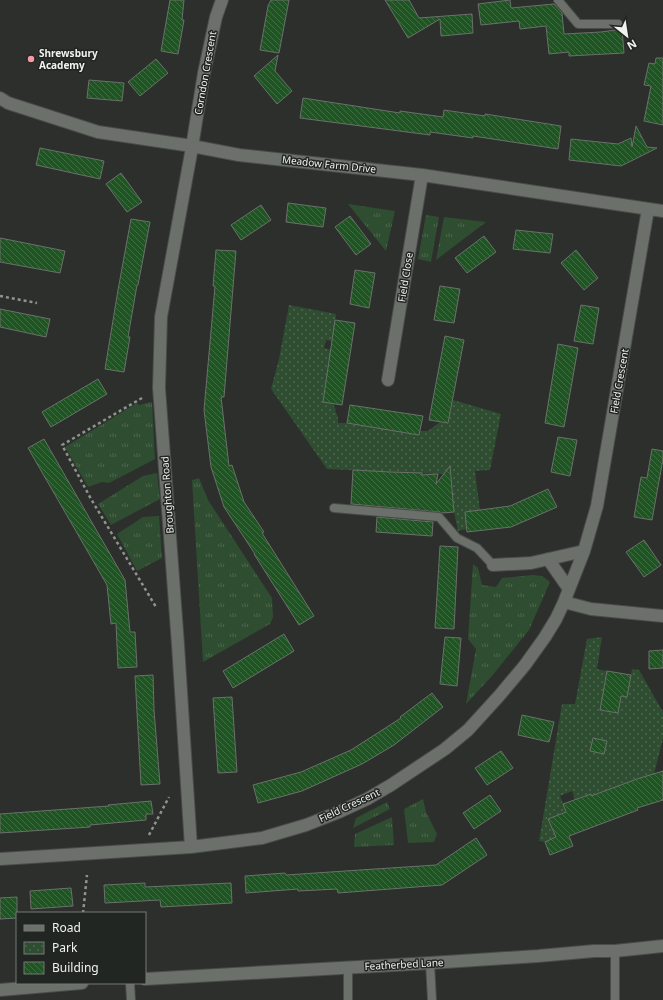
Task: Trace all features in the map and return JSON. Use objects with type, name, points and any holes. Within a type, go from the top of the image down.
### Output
[{"type":"street","name":"Corndon Crescent","points":[[192,146],[203,79],[216,17],[222,0]]},
{"type":"street","name":"Meadow Farm Drive","points":[[0,98],[8,103],[98,132],[192,146],[239,155],[422,175],[663,211]]},
{"type":"street","name":"Broughton Road","points":[[191,847],[159,388],[161,318],[192,146]]},
{"type":"street","name":"Field Close","points":[[388,380],[422,175]]},
{"type":"street","name":"Field Crescent","points":[[0,859],[191,847],[262,838],[306,825],[367,799],[417,769],[468,730],[499,696],[545,637],[564,602],[584,551],[597,506],[648,209]]},
{"type":"street","points":[[493,565],[531,563],[584,551]]},
{"type":"street","points":[[548,559],[569,589]]},
{"type":"street","points":[[564,602],[591,609],[663,616]]},
{"type":"street","name":"Featherbed Lane","points":[[146,979],[430,963],[594,951],[615,951],[663,946]]},
{"type":"street","points":[[0,990],[70,984]]},
{"type":"lane","points":[[558,0],[578,24],[618,24]]},
{"type":"lane","points":[[334,508],[439,517],[457,538],[477,548],[493,565]]},
{"type":"lane","points":[[615,951],[615,1000]]},
{"type":"lane","points":[[430,963],[432,1000]]},
{"type":"lane","points":[[348,968],[348,1000]]},
{"type":"lane","points":[[130,984],[131,1000]]},
{"type":"path","points":[[0,296],[37,303]]},
{"type":"path","points":[[142,398],[62,445],[91,499],[156,607]]},
{"type":"path","points":[[148,838],[169,797]]},
{"type":"path","points":[[83,912],[87,875]]},
{"type":"green space","points":[[348,204],[395,211],[386,251]]},
{"type":"green space","points":[[426,215],[439,217],[431,262],[418,259]]},
{"type":"green space","points":[[444,217],[486,222],[436,260]]},
{"type":"green space","points":[[289,305],[336,314],[332,341],[326,340],[324,348],[331,350],[323,402],[333,404],[338,417],[338,423],[347,423],[419,435],[420,431],[428,431],[440,422],[448,423],[453,400],[501,414],[490,470],[475,471],[480,510],[465,512],[467,529],[458,531],[454,512],[451,473],[438,474],[327,469],[271,389],[279,359]]},
{"type":"green space","points":[[152,402],[155,459],[109,483],[102,482],[88,487],[65,447],[137,403],[139,405]]},
{"type":"green space","points":[[157,473],[160,499],[111,525],[98,504],[143,476]]},
{"type":"green space","points":[[199,478],[208,500],[272,598],[273,617],[270,624],[203,662],[192,480]]},
{"type":"green space","points":[[159,516],[162,558],[137,571],[117,534],[143,517]]},
{"type":"green space","points":[[473,564],[478,568],[482,585],[496,587],[502,578],[533,575],[542,576],[550,582],[529,630],[492,676],[466,704],[476,649],[468,639]]},
{"type":"green space","points":[[602,637],[597,669],[607,671],[601,710],[618,713],[621,696],[627,697],[632,669],[639,670],[663,712],[663,739],[654,774],[595,805],[590,794],[575,800],[572,791],[560,796],[568,817],[564,818],[561,814],[549,819],[556,837],[545,842],[539,841],[562,704],[575,704],[587,639]]},
{"type":"green space","points":[[423,799],[426,812],[437,834],[434,842],[408,843],[404,809]]},
{"type":"green space","points":[[387,802],[390,809],[353,828],[356,818]]},
{"type":"green space","points":[[392,817],[394,845],[354,847],[355,834]]},
{"type":"building","points":[[170,0],[184,0],[182,20],[184,20],[178,54],[161,51]]},
{"type":"building","points":[[271,0],[289,0],[279,53],[260,50],[268,6]]},
{"type":"building","points":[[385,0],[409,0],[419,18],[472,14],[473,33],[441,36],[440,19],[408,38]]},
{"type":"building","points":[[510,0],[511,8],[554,4],[562,13],[564,34],[622,29],[624,53],[569,56],[569,52],[549,54],[546,26],[520,29],[519,21],[481,25],[478,4]]},
{"type":"building","points":[[278,55],[275,71],[292,91],[277,104],[254,76]]},
{"type":"building","points":[[656,58],[663,58],[663,125],[644,121],[651,86],[644,85],[649,63],[655,64]]},
{"type":"building","points":[[156,59],[168,73],[140,96],[128,82]]},
{"type":"building","points":[[89,80],[124,83],[122,101],[87,98]]},
{"type":"building","points":[[303,98],[400,113],[400,111],[443,117],[444,110],[485,116],[485,114],[561,126],[558,149],[473,136],[473,138],[430,132],[430,135],[300,118]]},
{"type":"building","points":[[636,126],[647,147],[657,148],[621,166],[569,160],[571,139],[618,144],[631,138],[632,147]]},
{"type":"building","points":[[40,148],[104,161],[100,179],[36,165]]},
{"type":"building","points":[[121,173],[142,202],[127,212],[106,184]]},
{"type":"building","points":[[288,203],[326,208],[323,227],[286,222]]},
{"type":"building","points":[[261,205],[271,220],[241,240],[231,225]]},
{"type":"building","points":[[350,216],[371,244],[356,255],[335,227]]},
{"type":"building","points":[[131,219],[150,222],[137,285],[128,337],[130,337],[124,372],[105,369]]},
{"type":"building","points":[[516,230],[553,234],[550,253],[513,249]]},
{"type":"building","points":[[484,236],[496,252],[467,273],[455,258]]},
{"type":"building","points":[[0,238],[65,251],[60,273],[0,262]]},
{"type":"building","points":[[216,250],[236,251],[224,397],[221,397],[229,466],[232,465],[244,502],[264,532],[262,533],[314,616],[299,625],[224,507],[211,467],[204,410],[215,286],[213,286]]},
{"type":"building","points":[[576,250],[598,278],[584,290],[561,263]]},
{"type":"building","points":[[355,270],[375,273],[369,308],[350,304]]},
{"type":"building","points":[[440,286],[460,289],[454,323],[434,320]]},
{"type":"building","points":[[581,305],[599,308],[593,344],[574,341]]},
{"type":"building","points":[[0,309],[50,319],[46,337],[0,327]]},
{"type":"building","points":[[335,320],[355,323],[342,405],[323,402]]},
{"type":"building","points":[[445,336],[464,340],[448,423],[429,420]]},
{"type":"building","points":[[558,344],[578,348],[564,427],[545,423]]},
{"type":"building","points":[[98,379],[107,394],[51,427],[42,412]]},
{"type":"building","points":[[350,405],[423,416],[419,435],[347,423]]},
{"type":"building","points":[[558,437],[577,440],[570,476],[551,472]]},
{"type":"building","points":[[44,439],[125,580],[130,632],[135,632],[137,667],[118,668],[116,623],[111,624],[107,585],[28,448]]},
{"type":"building","points":[[652,449],[663,451],[663,459],[652,520],[634,517],[641,477],[647,478]]},
{"type":"building","points":[[450,466],[454,512],[443,513],[351,504],[353,470],[422,473],[422,475],[438,474],[436,484]]},
{"type":"building","points":[[548,489],[557,507],[511,527],[467,532],[465,512],[510,506]]},
{"type":"building","points":[[377,517],[433,522],[432,536],[376,532]]},
{"type":"building","points":[[644,540],[661,565],[644,577],[626,552]]},
{"type":"building","points":[[440,546],[458,547],[454,629],[435,628]]},
{"type":"building","points":[[284,634],[294,651],[233,688],[223,671]]},
{"type":"building","points":[[445,637],[461,638],[457,686],[440,684]]},
{"type":"building","points":[[663,650],[663,668],[649,669],[649,651]]},
{"type":"building","points":[[607,671],[631,675],[627,697],[621,696],[618,713],[600,710]]},
{"type":"building","points":[[153,675],[154,710],[160,784],[141,785],[135,676]]},
{"type":"building","points":[[432,693],[443,707],[394,745],[362,764],[302,791],[258,803],[253,785],[301,772],[351,750],[401,718],[400,717]]},
{"type":"building","points":[[232,697],[237,772],[218,773],[213,698]]},
{"type":"building","points":[[522,715],[554,722],[549,742],[518,735]]},
{"type":"building","points":[[593,738],[607,741],[604,754],[590,751]]},
{"type":"building","points":[[501,751],[513,768],[487,785],[475,768]]},
{"type":"building","points":[[663,771],[663,800],[637,808],[638,810],[569,836],[573,846],[550,855],[545,842],[556,837],[548,819],[566,812],[563,804]]},
{"type":"building","points":[[490,795],[501,811],[474,829],[463,813]]},
{"type":"building","points":[[151,801],[153,814],[146,814],[146,820],[90,825],[90,827],[0,833],[0,814],[109,806],[108,805]]},
{"type":"building","points":[[476,838],[487,855],[442,885],[338,893],[337,889],[298,891],[298,889],[246,893],[245,876],[285,873],[286,875],[436,865]]},
{"type":"building","points":[[145,883],[145,887],[231,883],[232,903],[161,907],[160,900],[105,903],[104,885]]},
{"type":"building","points":[[71,888],[73,906],[31,909],[30,891]]},
{"type":"building","points":[[17,897],[16,918],[0,919],[0,898]]},
{"type":"place","name":"Shrewsbury Academy","points":[[31,59]]}]
